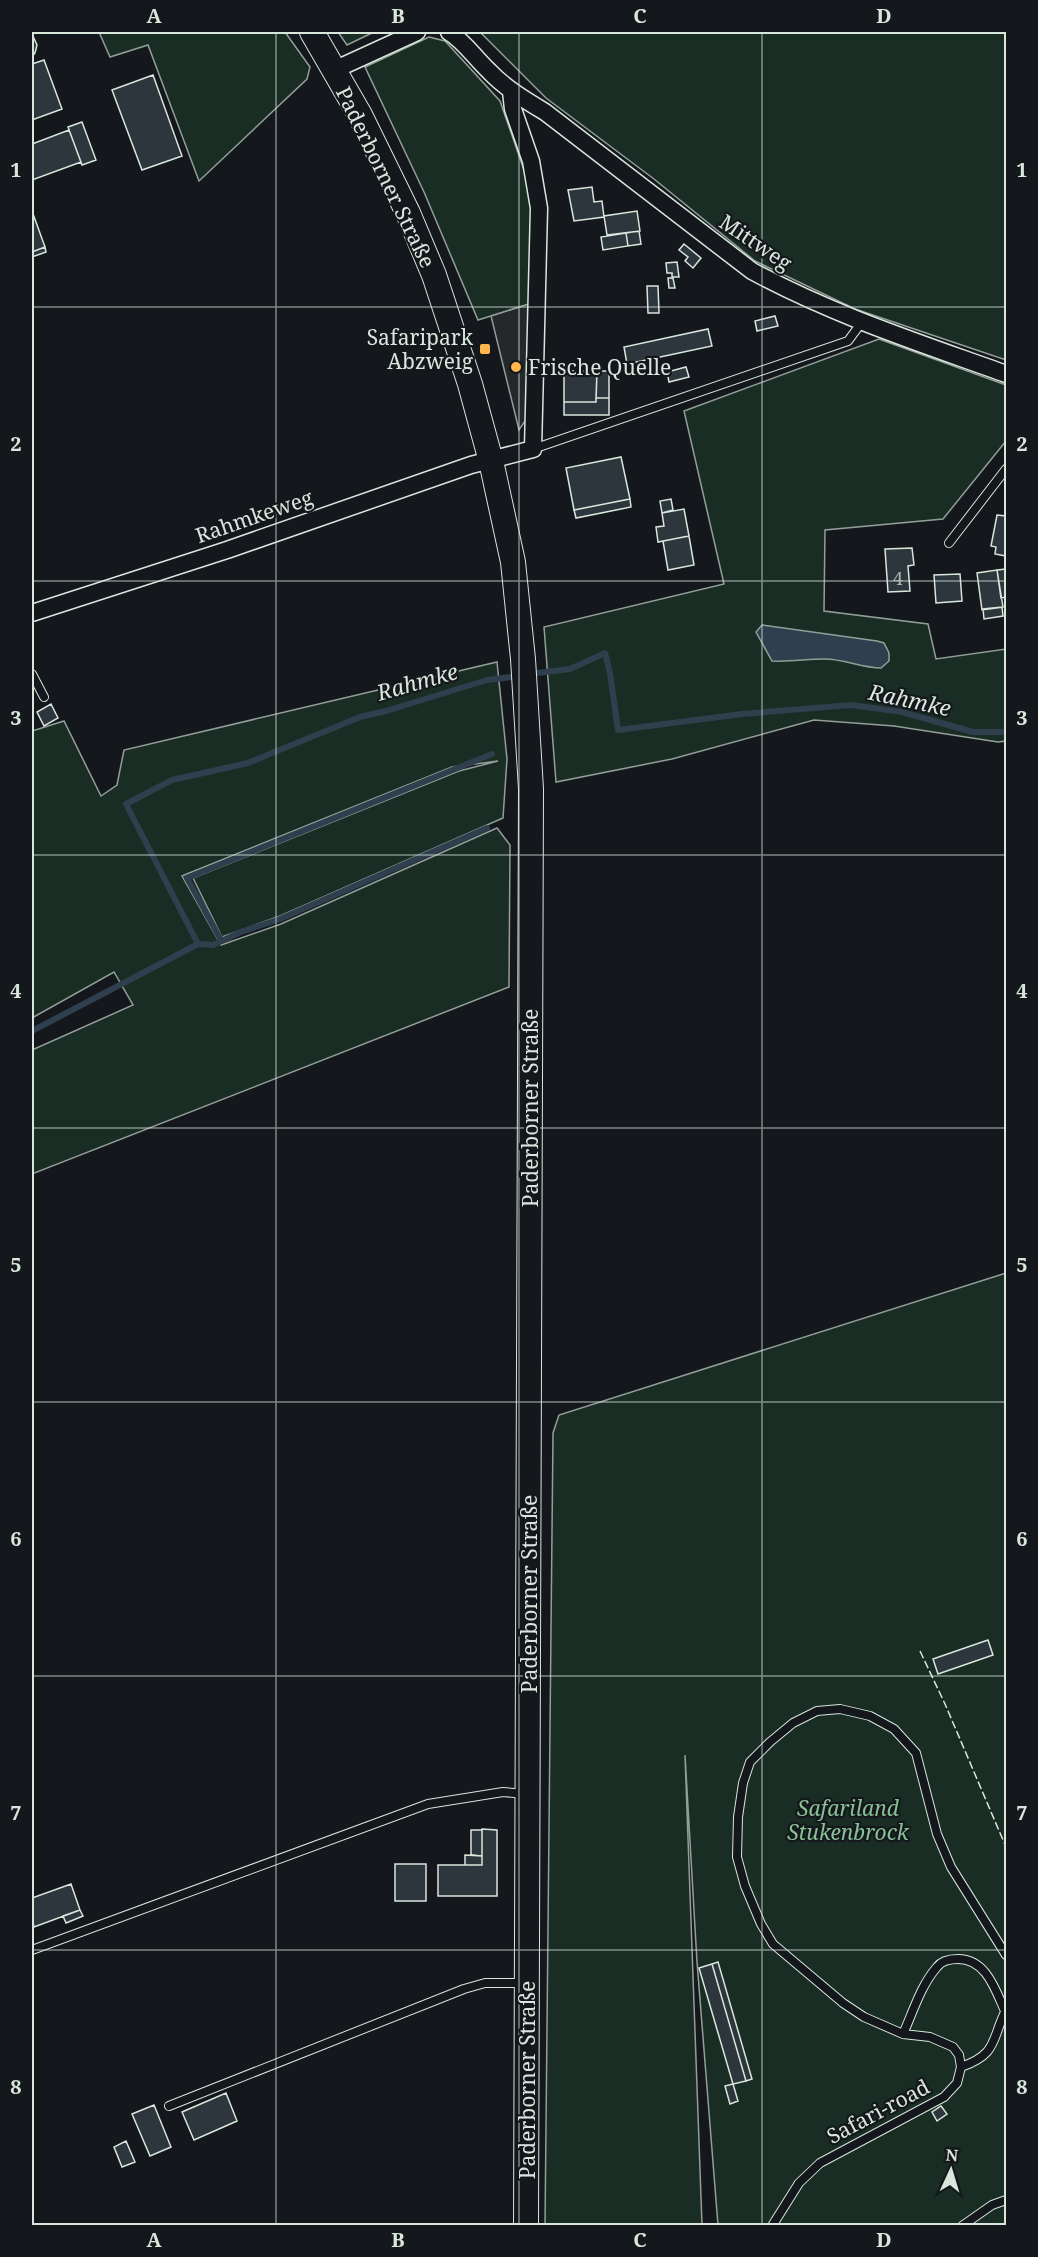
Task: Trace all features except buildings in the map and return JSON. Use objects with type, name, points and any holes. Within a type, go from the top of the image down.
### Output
[{"type":"main road","name":"Paderborner Straße","points":[[312,32],[386,165],[434,275],[470,384],[491,461],[513,562],[523,659],[531,789],[526,2226]]},
{"type":"street","points":[[334,70],[417,32]]},
{"type":"street","name":"Mittweg","points":[[449,32],[473,52],[488,70],[511,91],[545,112],[752,271],[788,291],[862,322],[1006,374]]},
{"type":"street","points":[[491,461],[533,449],[539,208],[531,161],[513,109],[511,91]]},
{"type":"street","name":"Rahmkeweg","points":[[32,613],[227,550],[471,465],[491,461]]},
{"type":"lane","points":[[533,449],[848,341],[862,322]]},
{"type":"lane","points":[[949,543],[1006,469]]},
{"type":"lane","points":[[32,674],[44,697]]},
{"type":"lane","points":[[903,2034],[927,1982],[938,1965],[949,1959],[968,1959],[990,1977],[1006,2011],[996,2038],[986,2055],[961,2067],[959,2055],[952,2047],[930,2037],[903,2034],[864,2017],[843,2003],[773,1944],[761,1924],[745,1886],[737,1857],[738,1817],[743,1783],[750,1762],[793,1723],[817,1711],[840,1709],[870,1716],[894,1729],[916,1753],[937,1834],[951,1867],[1006,1955]]},
{"type":"lane","points":[[32,1950],[428,1804],[503,1792],[529,1794]]},
{"type":"lane","points":[[169,2106],[464,1989],[485,1983],[527,1983]]},
{"type":"lane","name":"Safari-road","points":[[771,2226],[799,2183],[820,2163],[944,2097],[957,2083],[961,2067]]},
{"type":"lane","points":[[962,2226],[992,2205],[1006,2200]]},
{"type":"green space","points":[[99,32],[285,32],[310,67],[307,79],[199,181],[148,45],[110,57]]},
{"type":"green space","points":[[338,32],[374,32],[347,45]]},
{"type":"green space","points":[[480,32],[1006,32],[1006,360],[855,309],[755,261],[654,179],[546,98]]},
{"type":"green space","points":[[429,37],[445,41],[500,101],[525,173],[533,205],[529,304],[478,320],[424,192],[365,67]]},
{"type":"green space","points":[[879,339],[1006,385],[1006,441],[943,519],[825,530],[824,611],[928,624],[936,659],[1006,649],[1006,741],[998,742],[894,726],[814,720],[672,759],[556,782],[544,627],[724,584],[684,411]]},
{"type":"green space","points":[[497,662],[507,759],[503,818],[280,916],[222,937],[193,878],[459,771],[498,761],[452,767],[182,876],[221,945],[281,924],[497,828],[510,845],[509,987],[32,1174],[32,1050],[133,1005],[114,972],[32,1018],[32,731],[64,721],[101,796],[117,785],[124,750]]},
{"type":"green space","name":"Safariland Stukenbrock","points":[[1006,1273],[1006,2225],[718,2225],[697,1962],[685,1755],[702,2225],[545,2226],[553,1433],[559,1415]]},
{"type":"shaded area","name":"Frische Quelle","points":[[529,304],[527,418],[519,430],[491,316]]},
{"type":"water","points":[[762,625],[877,641],[884,643],[889,653],[889,661],[881,668],[832,659],[772,661],[756,632]]},
{"type":"waterway","name":"Rahmke","points":[[529,674],[570,669],[605,653],[618,730],[742,714],[851,705],[902,712],[973,732],[1006,732]]},
{"type":"waterway","name":"Rahmke","points":[[32,1031],[198,944],[126,804],[172,780],[248,763],[360,717],[487,680],[519,676]]},
{"type":"waterway","name":"Rahmke","points":[[221,940],[187,878],[492,754]]},
{"type":"waterway","points":[[198,944],[213,945],[241,932],[280,919],[487,828]]},
{"type":"fence","points":[[920,1651],[1006,1847]]},
{"type":"place","name":"Safaripark Abzweig","points":[[485,349]]},
{"type":"place","name":"Frische Quelle","points":[[516,367]]}]
